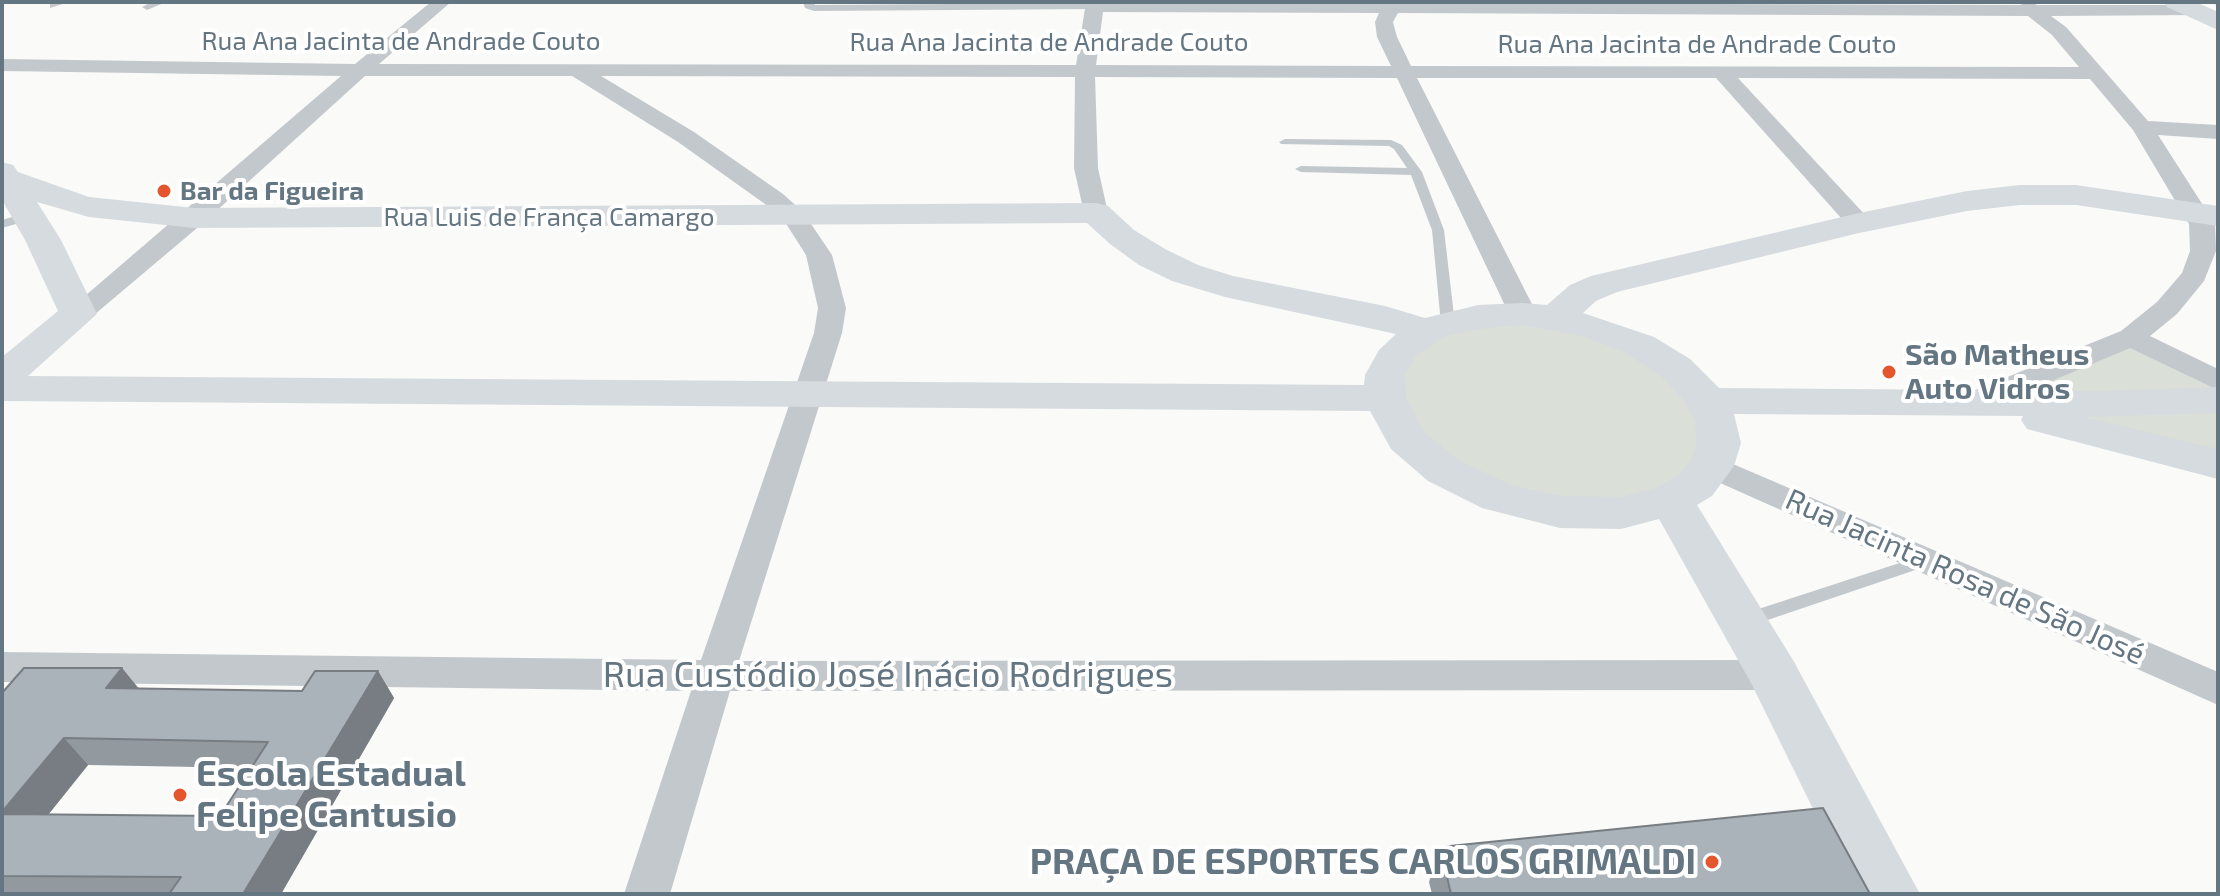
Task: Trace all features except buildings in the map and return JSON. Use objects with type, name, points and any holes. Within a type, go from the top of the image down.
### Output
[{"type":"street","points":[[2,377],[194,218],[360,70],[442,2]]},
{"type":"street","points":[[1437,327],[1225,286],[1185,273],[1152,257],[1122,237],[1096,213],[1086,168],[1085,69],[1094,4],[2205,8]]},
{"type":"street","points":[[1393,4],[1384,22],[1387,37],[1540,316]]},
{"type":"street","points":[[2027,6],[2059,31],[2096,73],[2142,127],[2206,213]]},
{"type":"street","name":"Rua Ana Jacinta de Andrade Couto","points":[[2,65],[360,70],[2096,73]]},
{"type":"street","points":[[2,81],[44,67]]},
{"type":"street","points":[[574,69],[686,137],[774,199],[794,217],[819,255],[832,308],[828,333],[647,894]]},
{"type":"street","points":[[1720,71],[1859,223]]},
{"type":"street","points":[[2142,127],[2218,132]]},
{"type":"street","points":[[5,176],[15,220],[78,314]]},
{"type":"street","name":"Rua Luis de França Camargo","points":[[5,176],[65,201],[89,207],[194,218],[1096,213]]},
{"type":"street","points":[[1540,316],[1604,284],[1859,223],[1967,201],[2020,195],[2076,195],[2206,213]]},
{"type":"street","points":[[1974,402],[2131,337],[2167,308],[2195,275],[2203,251],[2202,224],[2206,213]]},
{"type":"street","points":[[1540,316],[1597,328],[1640,345],[1676,368],[1707,401],[1716,420],[1719,443],[1712,466],[1696,485],[1671,500],[1621,513],[1560,512],[1498,497],[1430,462],[1406,439],[1385,398],[1385,375],[1399,350],[1437,327],[1478,317],[1540,316]]},
{"type":"street","points":[[2131,337],[2218,381]]},
{"type":"street","points":[[2,388],[1385,398]]},
{"type":"street","points":[[1707,401],[2102,404],[2218,400]]},
{"type":"street","points":[[1974,402],[2218,464]]},
{"type":"street","name":"Rua Jacinta Rosa de São José","points":[[1712,466],[2218,689]]},
{"type":"street","points":[[1671,500],[1774,675],[1888,894]]},
{"type":"street","name":"Rua Custódio José Inácio Rodrigues","points":[[2,667],[715,676],[1774,675]]},
{"type":"lane","points":[[53,6],[64,2]]},
{"type":"lane","points":[[147,7],[161,2]]},
{"type":"lane","points":[[808,2],[808,6],[814,8],[1094,4]]},
{"type":"lane","points":[[1285,142],[1391,143],[1398,147],[1416,172],[1438,230],[1437,327]]},
{"type":"lane","points":[[1301,169],[1416,172]]},
{"type":"lane","points":[[1743,621],[1927,560]]},
{"type":"shaded area","points":[[1523,314],[1676,368],[1712,466],[1621,513],[1444,471],[1385,375],[1426,330]]},
{"type":"shaded area","points":[[2131,337],[2218,381],[2218,464],[1974,402]]},
{"type":"place","name":"Bar da Figueira","points":[[164,191]]},
{"type":"place","name":"São Matheus Auto Vidros","points":[[1889,372]]},
{"type":"place","name":"Escola Estadual Felipe Cantusio","points":[[180,795]]},
{"type":"place","name":"PRAÇA DE ESPORTES CARLOS GRIMALDI","points":[[1712,862]]}]
